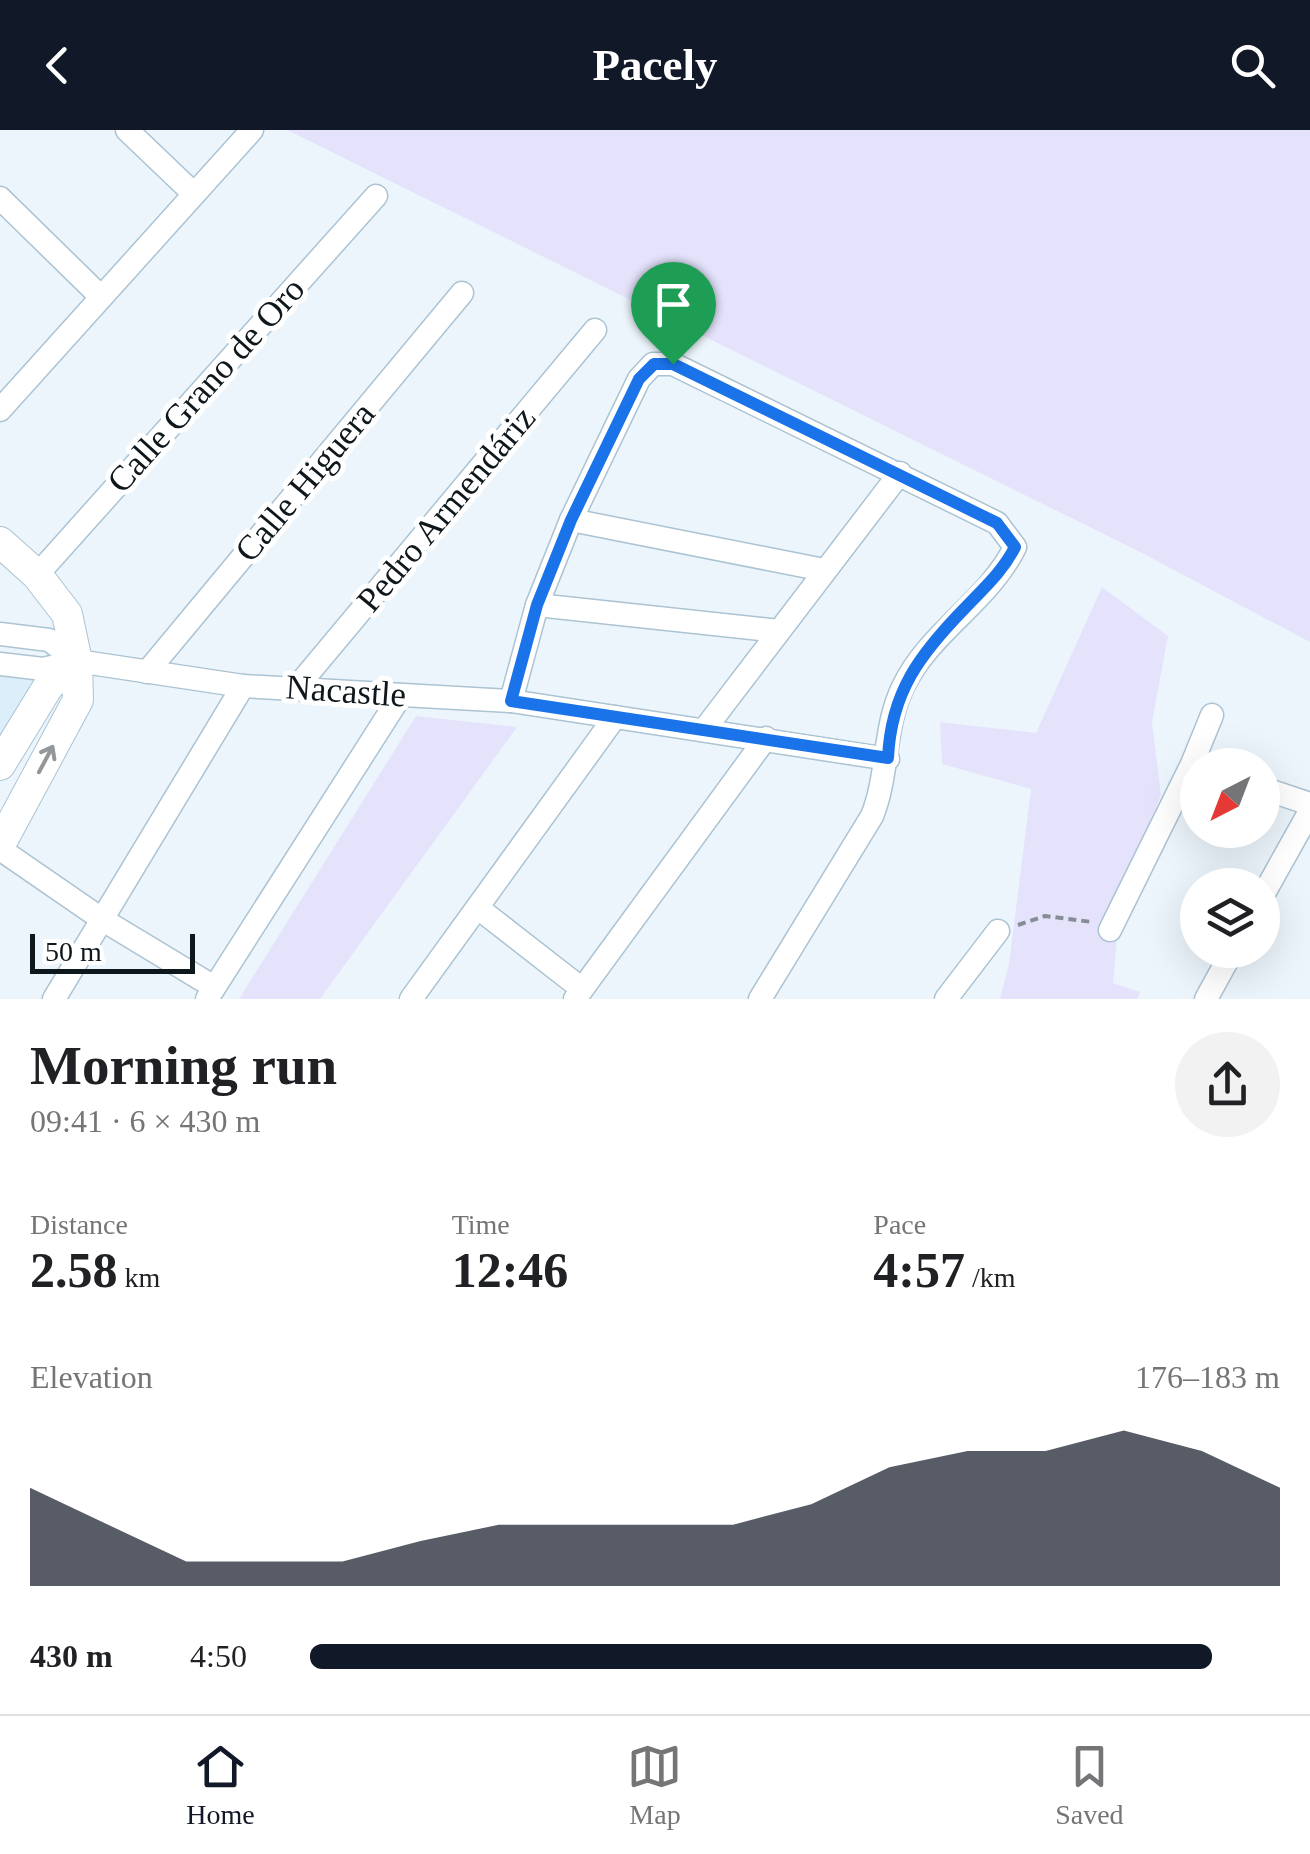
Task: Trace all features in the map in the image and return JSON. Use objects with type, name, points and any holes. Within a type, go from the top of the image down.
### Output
[{"type":"street","points":[[127,130],[194,192]]},
{"type":"street","points":[[0,410],[8,382],[101,297],[252,130]]},
{"type":"street","name":"Calle Grano de Oro","points":[[37,574],[376,196]]},
{"type":"street","points":[[0,198],[101,297]]},
{"type":"street","name":"Calle Higuera","points":[[147,672],[462,292]]},
{"type":"street","name":"Pedro Armendáriz","points":[[297,688],[594,330]]},
{"type":"street","points":[[511,701],[537,605],[571,520],[639,379],[654,364],[673,364],[997,523],[1015,547],[1006,567],[947,626],[902,688],[890,724],[888,758],[872,816],[760,999]]},
{"type":"street","points":[[704,730],[900,473]]},
{"type":"street","points":[[571,520],[824,570]]},
{"type":"street","points":[[0,542],[37,574],[67,614],[77,661],[78,700],[0,847],[210,993],[401,695]]},
{"type":"street","points":[[537,605],[779,632]]},
{"type":"street","points":[[0,634],[49,640],[77,661]]},
{"type":"street","points":[[0,664],[43,669],[77,661]]},
{"type":"street","points":[[0,766],[49,685],[77,661]]},
{"type":"street","name":"Nacastle","points":[[77,661],[243,686],[511,701],[888,758]]},
{"type":"street","points":[[54,999],[243,686]]},
{"type":"street","points":[[1201,748],[1212,715]]},
{"type":"street","points":[[411,999],[615,717]]},
{"type":"street","points":[[478,908],[578,994],[766,738]]},
{"type":"street","points":[[1110,930],[1180,793]]},
{"type":"street","points":[[1277,868],[1310,808],[1280,796]]},
{"type":"street","points":[[946,999],[998,931]]},
{"type":"street","points":[[1212,997],[1225,968]]},
{"type":"path","points":[[998,931],[1045,916],[1084,919],[1110,930]]},
{"type":"shaded area","points":[[287,130],[1310,130],[1310,642],[1140,552]]},
{"type":"shaded area","points":[[1102,587],[1168,636],[1152,722],[1161,795],[1121,890],[1113,983],[1140,992],[1137,999],[1000,999],[1009,964],[1031,789],[942,764],[940,722],[1036,733]]},
{"type":"shaded area","points":[[0,671],[44,677],[0,746]]},
{"type":"shaded area","points":[[416,716],[517,727],[320,999],[239,999]]},
{"type":"route","points":[[654,364],[673,364],[900,473],[997,523],[1007,532],[1015,547],[1006,567],[947,626],[902,688],[890,724],[888,758],[511,701],[537,605],[571,520],[639,379],[654,364]]}]
